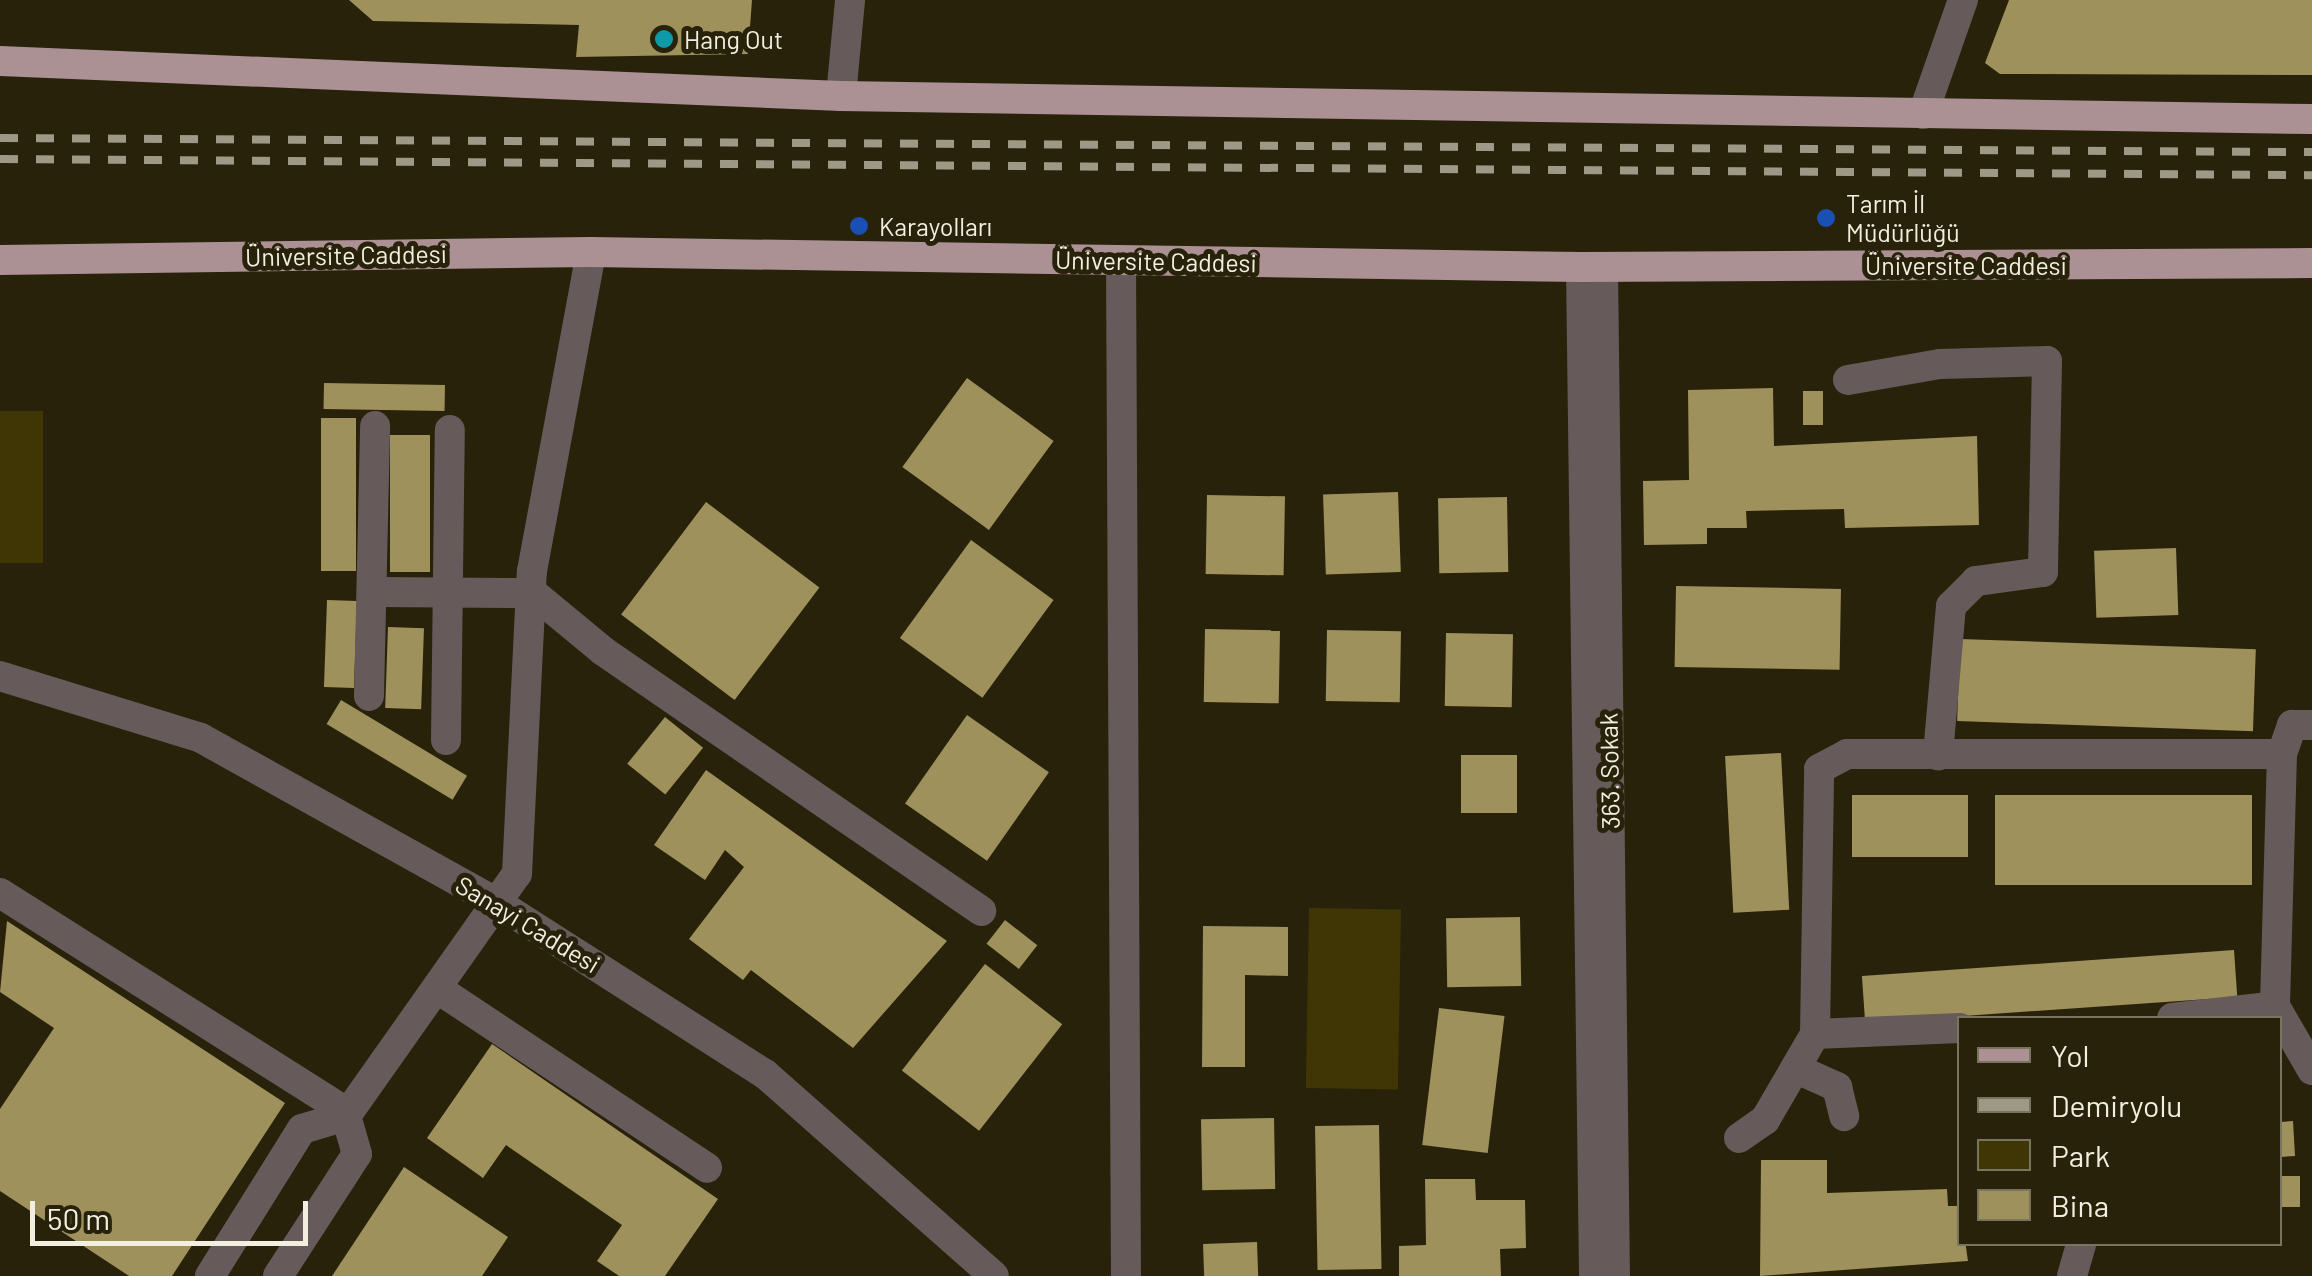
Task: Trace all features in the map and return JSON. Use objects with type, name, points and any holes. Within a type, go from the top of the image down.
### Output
[{"type":"main road","points":[[0,61],[841,96],[2312,118]]},
{"type":"main road","name":"Üniversite Caddesi","points":[[0,260],[591,252],[1592,267],[2312,263]]},
{"type":"street","points":[[841,96],[850,0]]},
{"type":"street","points":[[1923,114],[1963,0]]},
{"type":"street","points":[[210,1276],[302,1129],[347,1115],[499,904],[516,874],[533,592],[546,462],[591,252]]},
{"type":"street","points":[[1121,260],[1126,1276]]},
{"type":"street","points":[[1592,267],[1594,1276]]},
{"type":"street","name":"363. Sokak","points":[[1592,267],[1615,1276]]},
{"type":"street","points":[[1848,380],[1940,364],[2047,361],[2043,572],[1976,582],[1951,606],[1938,755]]},
{"type":"street","points":[[369,696],[376,592],[375,426]]},
{"type":"street","points":[[446,740],[450,430]]},
{"type":"street","points":[[376,592],[533,592],[603,651],[981,911]]},
{"type":"street","name":"Sanayi Caddesi","points":[[0,676],[200,738],[499,904],[765,1074],[994,1276]]},
{"type":"street","points":[[2281,1016],[2275,1006],[2282,754],[2292,725],[2312,725]]},
{"type":"street","points":[[1738,1138],[1765,1120],[1799,1070],[1815,1034],[1819,768],[1847,754],[2282,754]]},
{"type":"street","points":[[0,893],[347,1115],[357,1154],[278,1276]]},
{"type":"street","points":[[438,989],[707,1168]]},
{"type":"street","points":[[2189,1016],[2275,1006]]},
{"type":"street","points":[[2282,1018],[2312,1070]]},
{"type":"street","points":[[1815,1034],[1957,1028]]},
{"type":"street","points":[[1799,1070],[1837,1087],[1844,1116]]},
{"type":"street","points":[[2072,1276],[2080,1246]]},
{"type":"green space","points":[[0,411],[43,411],[43,563],[0,563]]},
{"type":"green space","points":[[1309,908],[1401,910],[1398,1090],[1306,1088]]},
{"type":"building","name":"Hang Out","points":[[349,0],[752,0],[748,54],[576,57],[579,25],[373,21]]},
{"type":"building","points":[[2009,0],[2312,0],[2312,75],[2000,74],[1985,63]]},
{"type":"building","points":[[967,378],[1054,441],[989,530],[902,467]]},
{"type":"building","points":[[324,383],[445,385],[445,411],[324,409]]},
{"type":"building","points":[[1773,388],[1774,446],[1977,436],[1979,525],[1845,528],[1844,509],[1746,511],[1747,528],[1707,528],[1707,544],[1644,545],[1643,481],[1689,480],[1688,390]]},
{"type":"building","points":[[1803,391],[1823,391],[1823,425],[1803,425]]},
{"type":"building","points":[[321,418],[356,418],[356,571],[321,571]]},
{"type":"building","points":[[390,435],[430,435],[430,572],[390,572]]},
{"type":"building","points":[[1398,492],[1401,572],[1326,575],[1323,495]]},
{"type":"building","points":[[1207,495],[1285,496],[1284,575],[1206,574]]},
{"type":"building","points":[[1507,497],[1508,572],[1439,573],[1438,498]]},
{"type":"building","points":[[706,502],[819,587],[735,700],[621,615]]},
{"type":"building","points":[[971,540],[1054,600],[982,698],[900,638]]},
{"type":"building","points":[[2176,548],[2178,615],[2096,618],[2094,551]]},
{"type":"building","points":[[1676,586],[1841,589],[1840,670],[1675,667]]},
{"type":"building","points":[[327,600],[357,601],[354,688],[324,687]]},
{"type":"building","points":[[388,627],[424,628],[421,709],[385,708]]},
{"type":"building","points":[[1205,629],[1280,630],[1279,703],[1204,702]]},
{"type":"building","points":[[1327,630],[1401,631],[1400,702],[1326,701]]},
{"type":"building","points":[[1446,633],[1513,634],[1512,707],[1445,706]]},
{"type":"building","points":[[1960,639],[2256,649],[2253,731],[1957,721]]},
{"type":"building","points":[[341,700],[467,776],[453,800],[327,724]]},
{"type":"building","points":[[967,715],[1049,772],[987,861],[905,803]]},
{"type":"building","points":[[665,717],[703,748],[665,794],[627,764]]},
{"type":"building","points":[[1781,753],[1789,910],[1733,913],[1725,756]]},
{"type":"building","points":[[1461,755],[1517,755],[1517,813],[1461,813]]},
{"type":"building","points":[[706,770],[947,941],[853,1048],[751,970],[743,980],[689,939],[744,867],[725,850],[705,880],[654,845]]},
{"type":"building","points":[[1852,795],[1968,795],[1968,857],[1852,857]]},
{"type":"building","points":[[1995,795],[2252,795],[2252,885],[1995,885]]},
{"type":"building","points":[[1520,917],[1521,986],[1447,987],[1446,918]]},
{"type":"building","points":[[1005,920],[1037,945],[1019,969],[987,944]]},
{"type":"building","points":[[7,921],[285,1103],[172,1276],[129,1276],[0,1191],[0,1109],[54,1028],[0,992]]},
{"type":"building","points":[[1203,926],[1288,927],[1288,976],[1245,975],[1245,1067],[1202,1067]]},
{"type":"building","points":[[2234,950],[2237,997],[1865,1023],[1862,976]]},
{"type":"building","points":[[985,964],[1062,1024],[979,1131],[902,1070]]},
{"type":"building","points":[[1439,1008],[1505,1016],[1488,1153],[1422,1145]]},
{"type":"building","points":[[492,1044],[718,1199],[665,1276],[619,1276],[597,1261],[622,1225],[506,1145],[483,1178],[427,1138]]},
{"type":"building","points":[[1274,1118],[1275,1189],[1202,1190],[1201,1119]]},
{"type":"building","points":[[2293,1121],[2295,1156],[2282,1157],[2282,1122]]},
{"type":"building","points":[[1379,1125],[1382,1269],[1318,1270],[1315,1126]]},
{"type":"building","points":[[1761,1160],[1827,1160],[1827,1193],[1947,1189],[1948,1206],[1957,1206],[1957,1246],[1966,1246],[1968,1261],[1760,1276]]},
{"type":"building","points":[[404,1167],[508,1237],[482,1276],[332,1276]]},
{"type":"building","points":[[2282,1176],[2300,1176],[2300,1207],[2282,1207]]},
{"type":"building","points":[[1425,1179],[1475,1179],[1476,1200],[1525,1200],[1526,1248],[1500,1249],[1501,1276],[1399,1276],[1399,1246],[1426,1245]]},
{"type":"building","points":[[1257,1242],[1258,1276],[1204,1276],[1203,1244]]},
{"type":"railway","points":[[0,138],[2312,152]]},
{"type":"railway","points":[[0,159],[2312,175]]},
{"type":"place","name":"Hang Out","points":[[664,39]]},
{"type":"place","name":"Tarım İl Müdürlüğü","points":[[1826,218]]},
{"type":"place","name":"Karayolları","points":[[859,226]]}]
